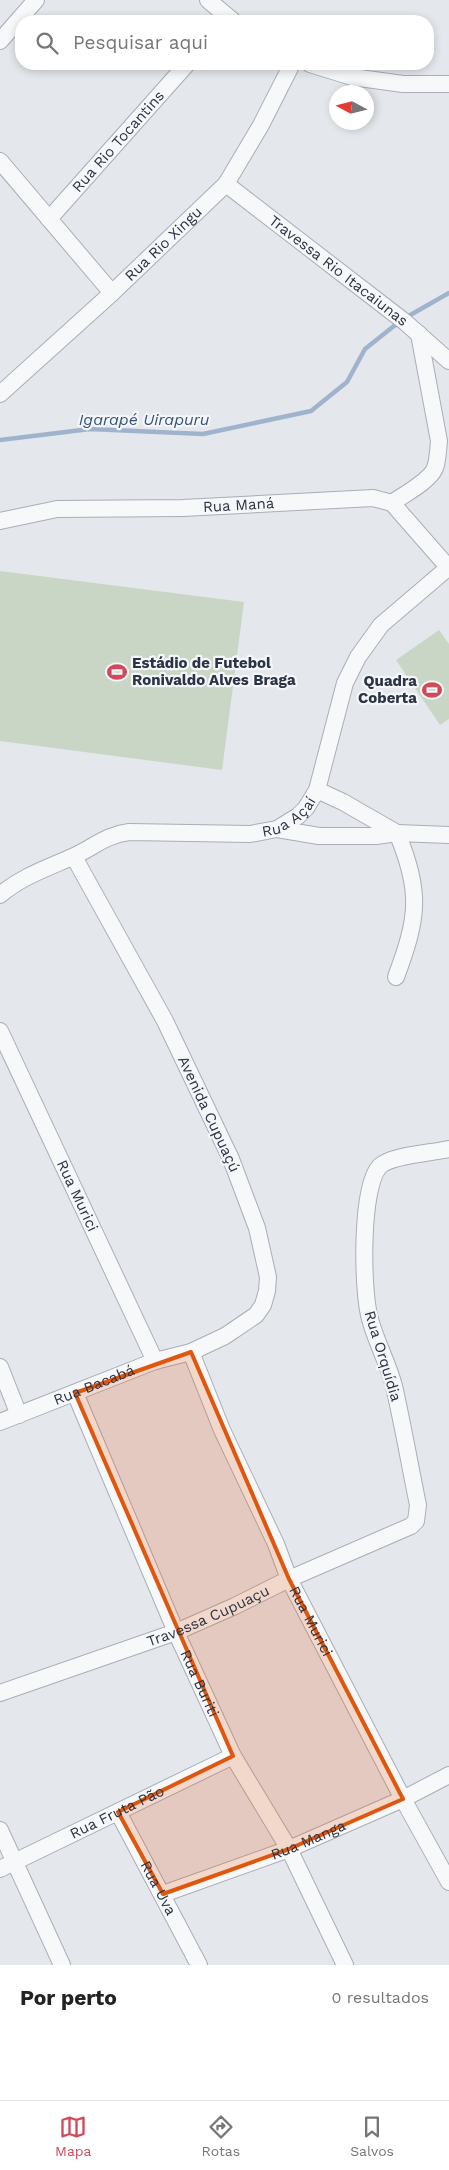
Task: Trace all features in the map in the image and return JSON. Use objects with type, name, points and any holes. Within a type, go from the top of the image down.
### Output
[{"type":"street","points":[[23,15],[36,0]]},
{"type":"street","points":[[208,0],[223,15]]},
{"type":"street","points":[[0,41],[15,24]]},
{"type":"street","name":"Rua Rio Tocantins","points":[[50,218],[182,70]]},
{"type":"street","name":"Rua Rio Xingu","points":[[0,394],[112,293],[226,184],[261,125],[289,70]]},
{"type":"street","points":[[329,70],[352,77],[403,84],[449,84]]},
{"type":"street","points":[[0,162],[50,218],[112,293]]},
{"type":"street","name":"Travessa Rio Itacaiunas","points":[[226,184],[379,301],[449,361]]},
{"type":"street","points":[[419,334],[438,441],[437,458],[434,470],[422,482],[392,503],[449,567]]},
{"type":"street","name":"Rua Maná","points":[[0,520],[57,509],[184,508],[332,502],[374,498],[392,503]]},
{"type":"street","name":"Rua Açaí","points":[[0,895],[39,870],[74,856],[107,837],[129,832],[250,834],[277,829],[298,816],[306,808],[316,790],[346,684],[358,657],[381,625],[449,567]]},
{"type":"street","points":[[316,790],[343,802],[397,833],[410,870],[415,911],[411,935],[396,977]]},
{"type":"street","points":[[277,829],[319,836],[376,836],[397,833],[449,835]]},
{"type":"street","name":"Avenida Cupuaçú","points":[[74,856],[165,1021],[231,1159],[258,1228],[268,1277],[263,1305],[256,1315],[245,1323],[225,1336],[191,1352]]},
{"type":"street","name":"Rua Murici","points":[[0,1031],[155,1362]]},
{"type":"street","name":"Rua Orquídia","points":[[411,1526],[416,1521],[418,1505],[392,1377],[370,1320],[365,1292],[367,1214],[375,1172],[381,1165],[398,1158],[449,1149]]},
{"type":"street","name":"Rua Bacabá","points":[[0,1422],[155,1362],[191,1352]]},
{"type":"street","name":"Rua Murici","points":[[191,1352],[222,1430],[276,1544],[289,1579],[403,1799],[449,1882]]},
{"type":"street","points":[[0,1368],[20,1414]]},
{"type":"street","name":"Rua Buriti","points":[[75,1393],[176,1632],[233,1756],[289,1849],[345,1965]]},
{"type":"street","name":"Travessa Cupuaçu","points":[[0,1693],[176,1632],[235,1606],[289,1579],[411,1526]]},
{"type":"street","name":"Rua Fruta Pão","points":[[7,1865],[233,1756]]},
{"type":"street","name":"Rua Manga","points":[[163,1894],[289,1849],[403,1799],[449,1775]]},
{"type":"street","name":"Rua Uva","points":[[118,1812],[199,1965]]},
{"type":"street","points":[[0,1830],[7,1865],[62,1965]]},
{"type":"highlighted area","points":[[191,1352],[289,1579],[403,1799],[289,1849],[163,1894],[118,1812],[233,1756],[75,1393]]},
{"type":"green space","name":"Estádio de Futebol Ronivaldo Alves Braga","points":[[0,571],[244,602],[222,770],[0,741]]},
{"type":"green space","name":"Quadra Coberta","points":[[439,630],[449,644],[449,719],[440,725],[396,660]]},
{"type":"waterway","name":"Igarapé Uirapuru","points":[[405,318],[449,293]]},
{"type":"waterway","name":"Igarapé Uirapuru","points":[[0,440],[90,429],[203,434],[311,411],[347,382],[365,349],[399,322]]},
{"type":"place","name":"Estádio de Futebol Ronivaldo Alves Braga","points":[[117,672]]},
{"type":"place","name":"Quadra Coberta","points":[[432,690]]}]
